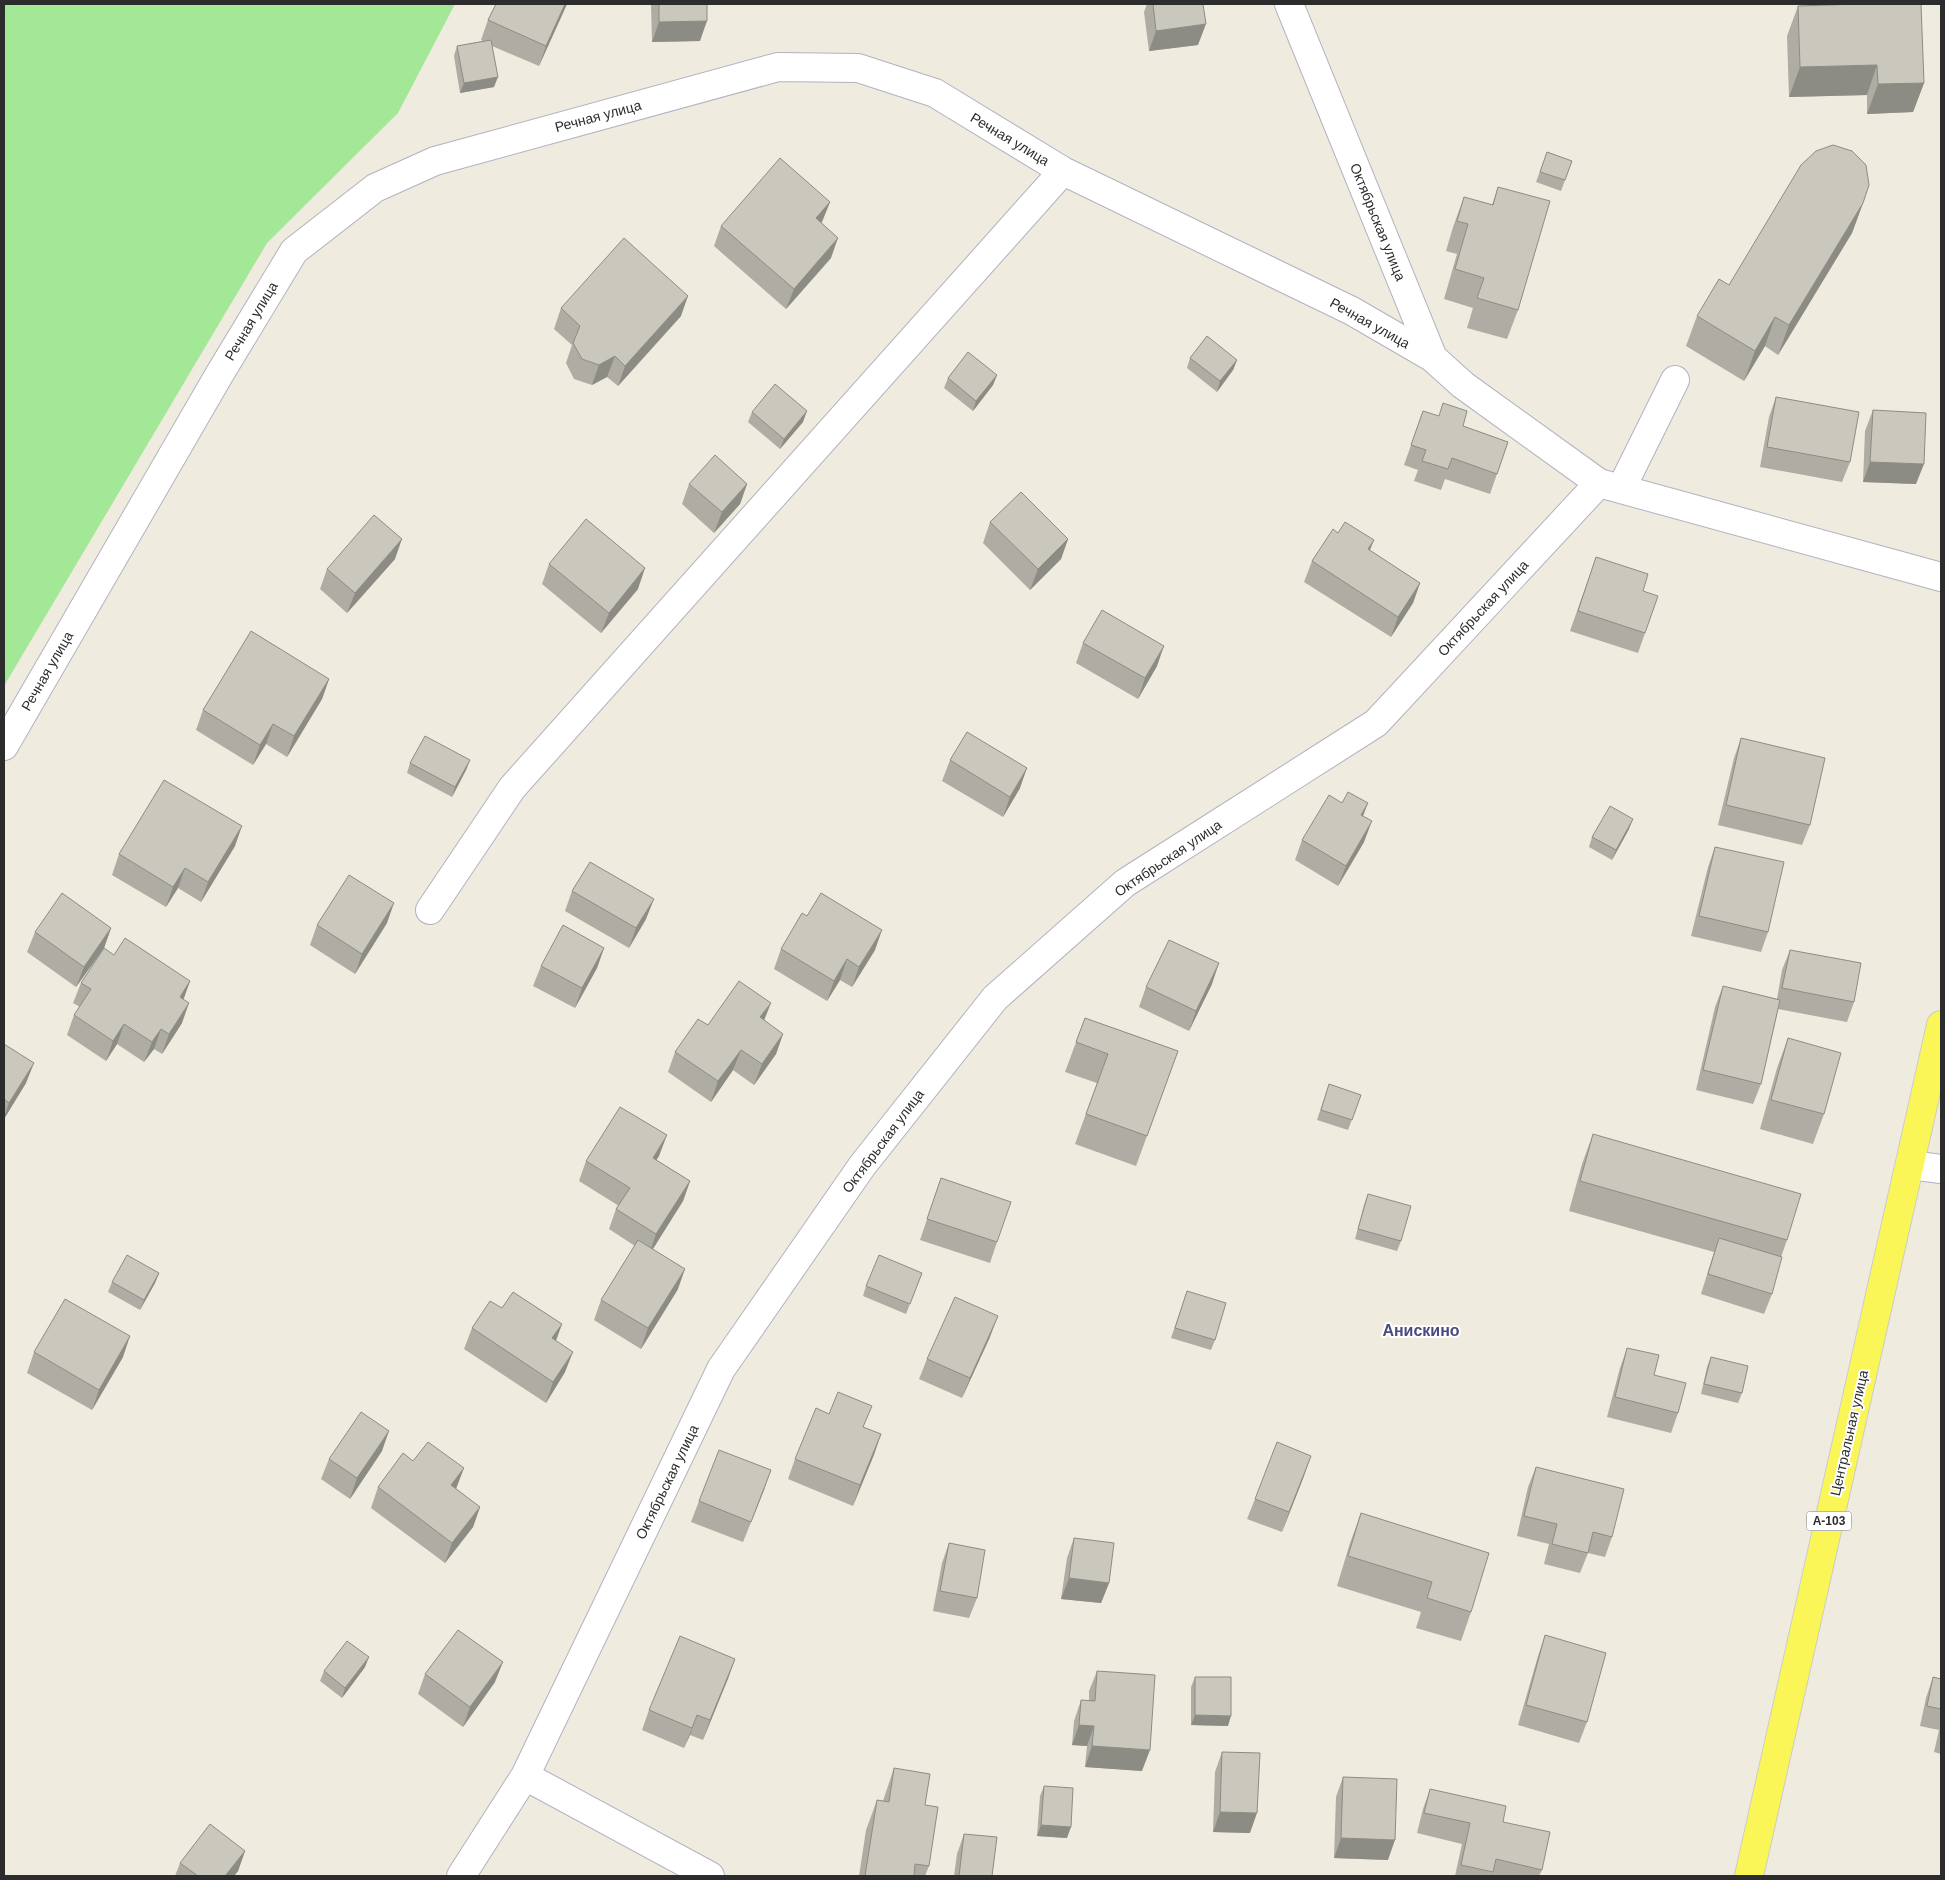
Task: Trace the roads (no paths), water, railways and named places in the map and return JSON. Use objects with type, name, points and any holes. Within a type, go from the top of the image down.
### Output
[{"type":"main road","name":"Центральная улица","points":[[1749,1876],[1941,1025]]},
{"type":"street","name":"Октябрьская улица","points":[[461,1876],[525,1776],[721,1370],[862,1166],[995,998],[1125,883],[1376,723],[1610,486],[1463,385],[1433,358],[1289,4]]},
{"type":"street","name":"Речная улица","points":[[4,746],[219,374],[294,251],[375,188],[435,161],[778,67],[858,68],[935,93],[1063,171],[1352,311],[1433,358]]},
{"type":"street","points":[[430,910],[512,788],[1063,171]]},
{"type":"street","points":[[1675,380],[1610,486],[1941,577]]},
{"type":"street","points":[[1910,1165],[1941,1169]]},
{"type":"street","points":[[525,1776],[710,1876]]},
{"type":"district","name":"Анискино","points":[[1421,1330]]}]
